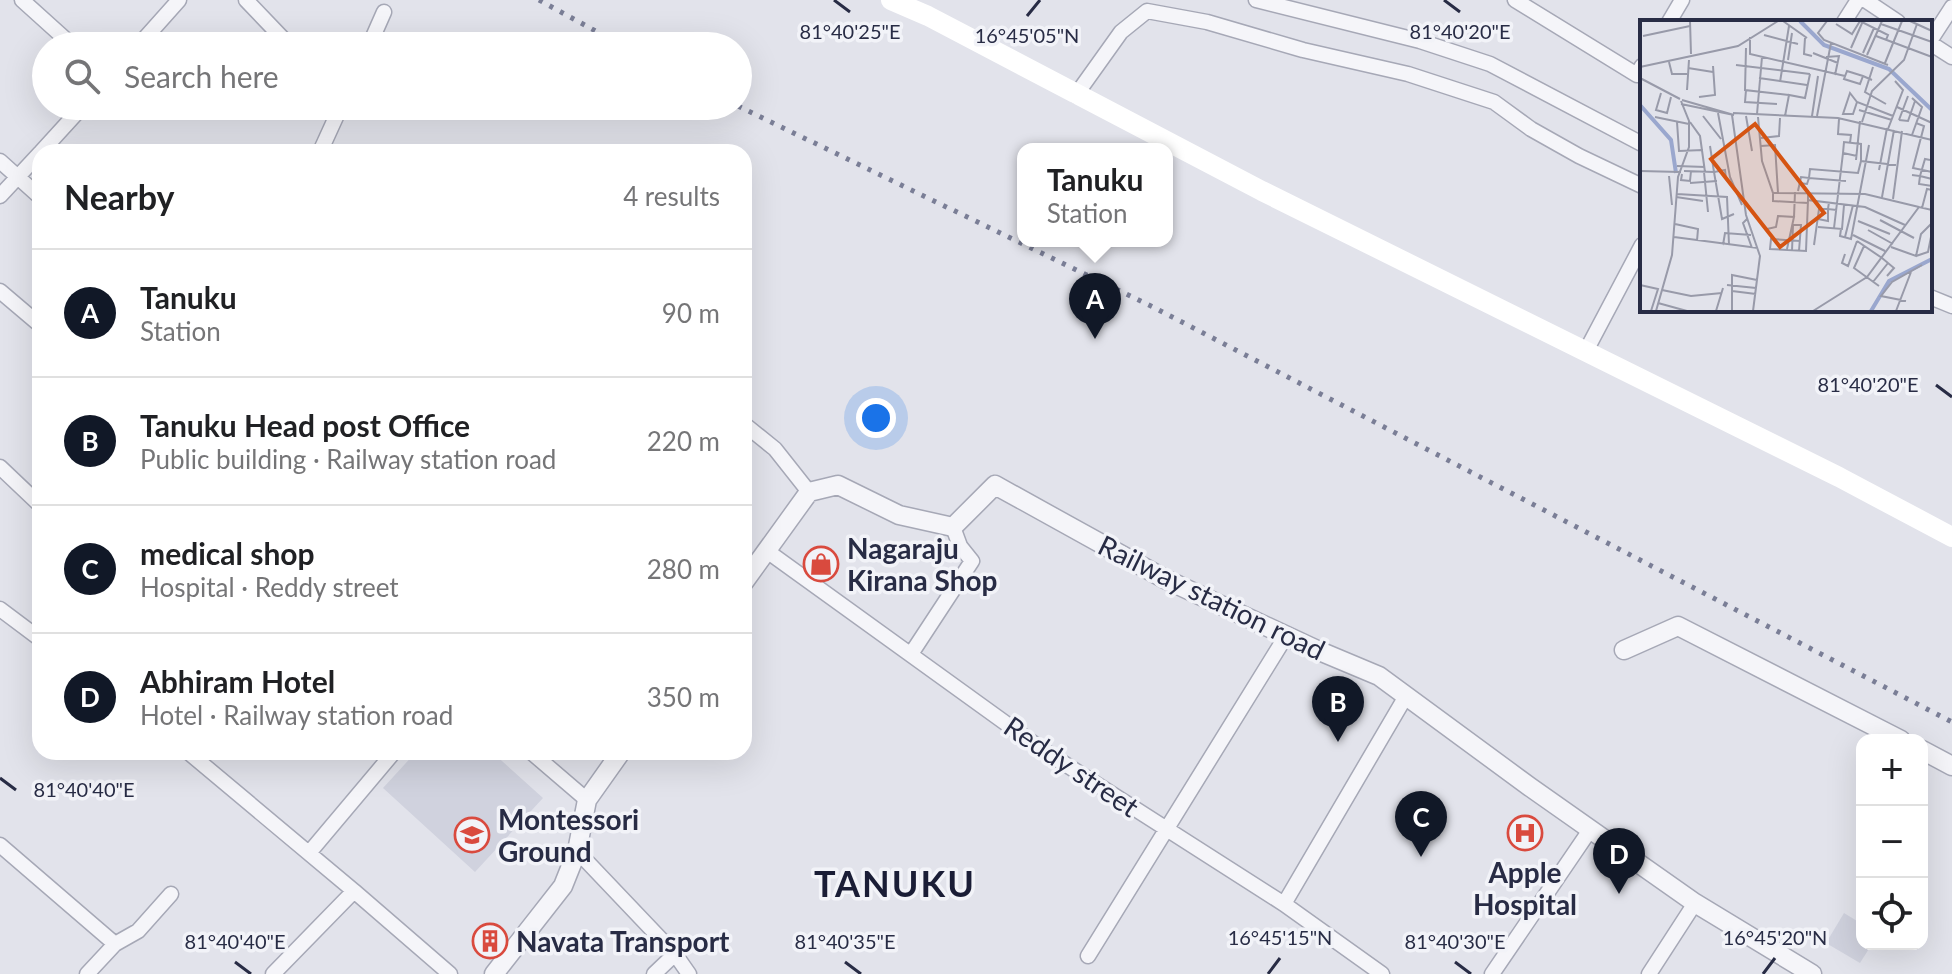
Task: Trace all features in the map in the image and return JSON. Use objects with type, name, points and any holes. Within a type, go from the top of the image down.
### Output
[{"type":"main road","points":[[891,0],[928,16],[1168,143]]},
{"type":"main road","points":[[1173,145],[1952,537]]},
{"type":"street","points":[[22,0],[57,32]]},
{"type":"street","points":[[150,32],[179,0]]},
{"type":"street","points":[[246,0],[277,32]]},
{"type":"street","points":[[1256,0],[1420,41],[1490,64],[1640,143]]},
{"type":"street","points":[[1515,0],[1640,73]]},
{"type":"street","points":[[1670,20],[1682,0]]},
{"type":"street","points":[[1845,20],[1858,0]]},
{"type":"street","points":[[1865,0],[1895,20]]},
{"type":"street","points":[[1932,39],[1952,7]]},
{"type":"street","points":[[1076,95],[1121,32],[1147,11],[1207,22],[1303,50],[1408,74],[1494,102],[1531,129],[1640,185]]},
{"type":"street","points":[[375,32],[384,12]]},
{"type":"street","points":[[1932,43],[1952,57]]},
{"type":"street","points":[[47,144],[70,120]]},
{"type":"street","points":[[324,144],[335,120]]},
{"type":"street","points":[[0,161],[32,189]]},
{"type":"street","points":[[0,196],[32,161]]},
{"type":"street","points":[[1586,351],[1640,249]]},
{"type":"street","points":[[0,291],[32,318]]},
{"type":"street","points":[[1932,298],[1952,306]]},
{"type":"street","points":[[752,430],[775,449],[809,492]]},
{"type":"street","points":[[0,467],[32,497]]},
{"type":"street","points":[[752,571],[809,492],[838,485],[899,515],[953,527],[960,546],[972,561],[911,654]]},
{"type":"street","name":"Railway station road","points":[[953,527],[995,485],[1165,579],[1379,676],[1695,903],[1812,974]]},
{"type":"street","name":"Reddy street","points":[[767,551],[1040,748],[1284,904],[1382,974]]},
{"type":"street","points":[[0,609],[32,633]]},
{"type":"street","points":[[1624,650],[1678,626],[1889,734]]},
{"type":"street","points":[[1088,956],[1286,636]]},
{"type":"street","points":[[1284,904],[1406,696]]},
{"type":"street","points":[[1928,753],[1952,766]]},
{"type":"street","points":[[198,760],[450,974]]},
{"type":"street","points":[[309,853],[387,760]]},
{"type":"street","points":[[540,760],[587,800]]},
{"type":"street","points":[[494,974],[563,886],[577,851],[587,800],[615,760]]},
{"type":"street","points":[[1492,974],[1590,830]]},
{"type":"street","points":[[0,845],[115,944]]},
{"type":"street","points":[[577,851],[675,954],[689,974]]},
{"type":"street","points":[[273,974],[354,891]]},
{"type":"street","points":[[87,974],[115,944],[138,931],[171,894]]},
{"type":"street","points":[[1649,974],[1695,903]]},
{"type":"street","points":[[654,974],[675,954]]},
{"type":"shaded area","name":"Montessori Ground","points":[[409,760],[501,760],[543,798],[475,872],[383,788]]},
{"type":"shaded area","points":[[1844,913],[1856,920],[1856,950],[1868,950],[1860,963],[1826,943]]},
{"type":"railway","points":[[539,0],[597,32]]},
{"type":"railway","points":[[752,113],[1017,241]]},
{"type":"railway","points":[[1029,247],[1153,307],[1952,722]]},
{"type":"place","name":"Tanuku","points":[[1095,339]]},
{"type":"place","name":"Nagaraju Kirana Shop","points":[[821,564]]},
{"type":"place","name":"Tanuku Head post Office","points":[[1338,742]]},
{"type":"place","name":"Apple Hospital","points":[[1525,833]]},
{"type":"place","name":"Montessori Ground","points":[[472,835]]},
{"type":"place","name":"medical shop","points":[[1421,857]]},
{"type":"place","name":"Abhiram Hotel","points":[[1619,894]]},
{"type":"place","name":"Navata Transport","points":[[490,941]]},
{"type":"district","name":"TANUKU","points":[[895,883]]}]
